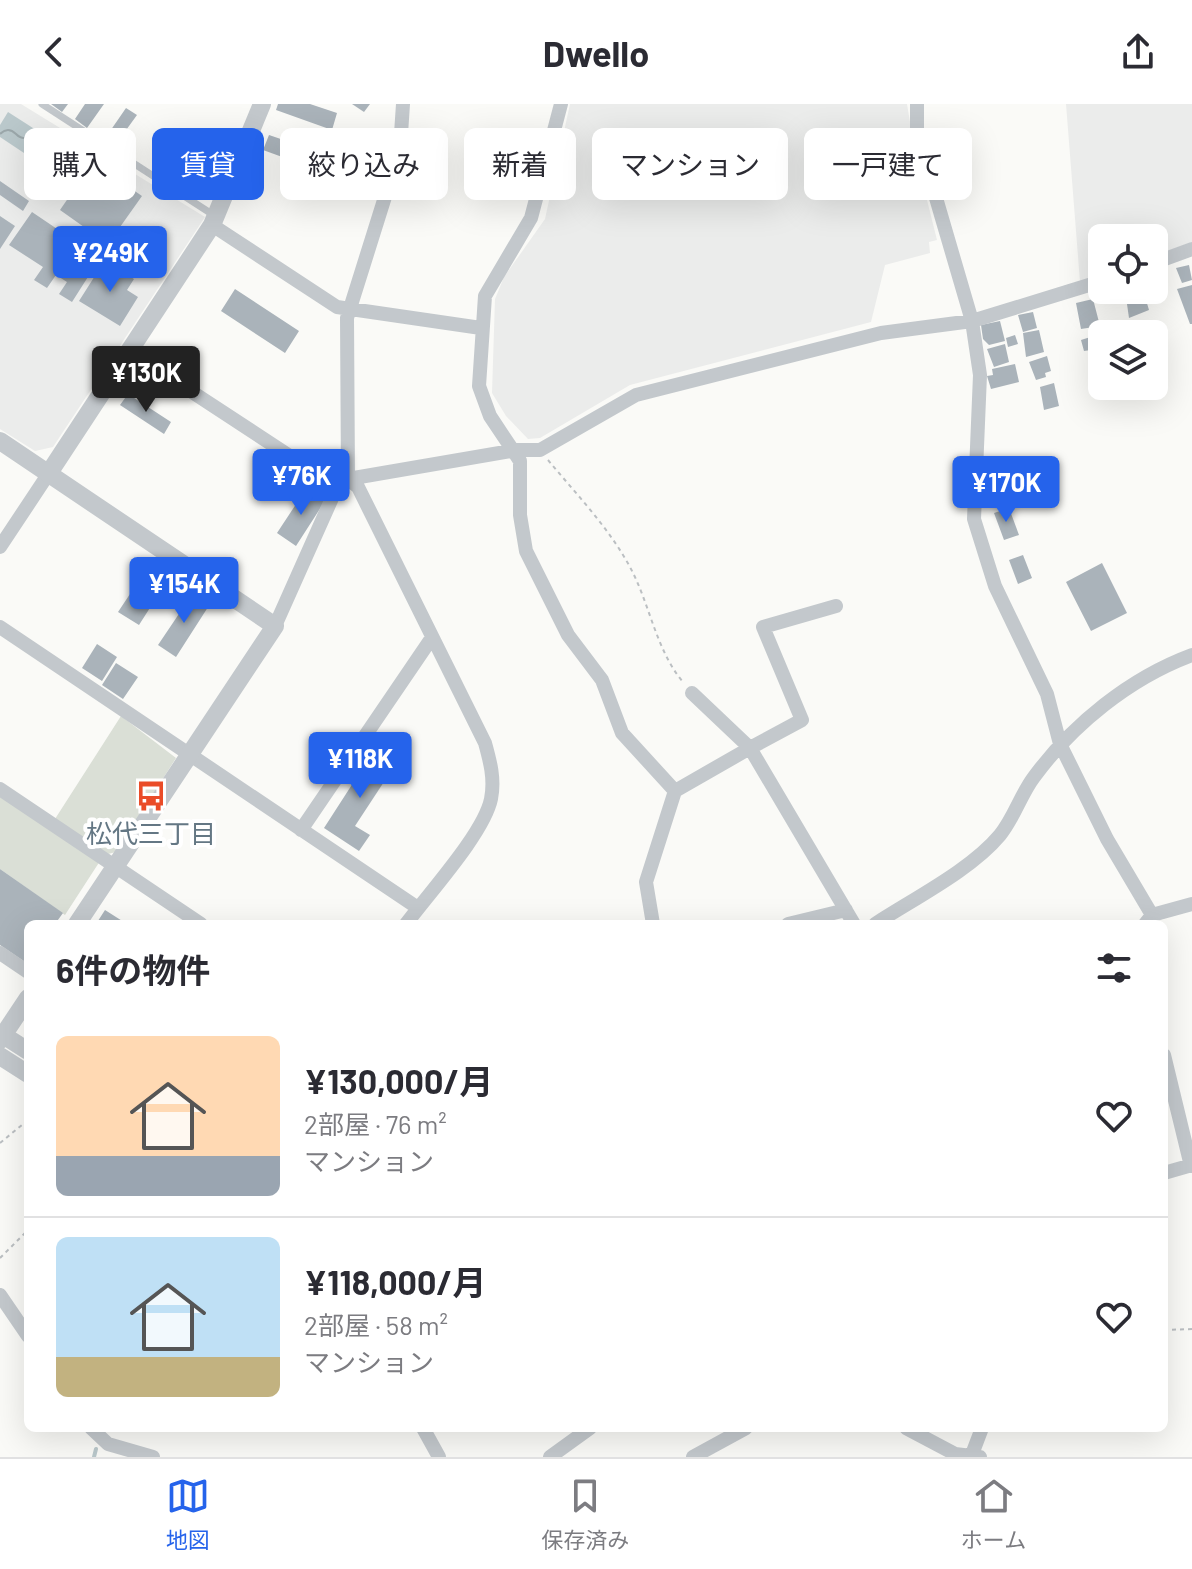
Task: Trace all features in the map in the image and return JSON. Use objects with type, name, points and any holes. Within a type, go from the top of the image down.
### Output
[{"type":"street","points":[[0,547],[131,352],[214,221],[262,104]]},
{"type":"street","points":[[80,920],[275,626],[343,483],[349,309],[397,163],[403,104]]},
{"type":"street","points":[[561,104],[531,218],[485,296],[481,328],[482,394],[490,416],[516,450],[520,461],[520,515],[526,551],[568,635],[602,680],[622,733],[675,791]]},
{"type":"street","points":[[917,104],[917,133],[972,321],[980,375],[974,519],[995,586],[1047,694],[1060,744],[1148,920],[1192,904]]},
{"type":"street","points":[[214,221],[337,307],[481,328]]},
{"type":"street","points":[[1168,258],[1192,249]]},
{"type":"street","points":[[343,483],[516,450],[540,450],[636,395],[881,333],[972,321],[1088,285]]},
{"type":"street","points":[[131,352],[343,483],[358,487],[485,743],[492,782],[491,801],[481,824],[409,920]]},
{"type":"street","points":[[0,441],[275,626]]},
{"type":"street","points":[[652,920],[646,882],[675,791],[802,720],[763,627],[836,606]]},
{"type":"street","points":[[0,627],[418,908]]},
{"type":"street","points":[[301,830],[431,639]]},
{"type":"street","points":[[881,920],[976,856],[1000,834],[1032,779],[1060,744],[1138,679],[1192,655]]},
{"type":"street","points":[[692,693],[750,748],[852,920]]},
{"type":"street","points":[[0,789],[195,920]]},
{"type":"street","points":[[805,920],[846,910]]},
{"type":"street","points":[[0,953],[24,969]]},
{"type":"street","points":[[24,1004],[1,1036],[24,1049]]},
{"type":"street","points":[[0,1056],[24,1071]]},
{"type":"street","points":[[1168,1071],[1192,1166],[1168,1172]]},
{"type":"street","points":[[0,1295],[24,1330]]},
{"type":"street","points":[[94,1432],[105,1450],[153,1457]]},
{"type":"street","points":[[425,1432],[439,1457]]},
{"type":"street","points":[[550,1457],[584,1432]]},
{"type":"street","points":[[693,1457],[739,1432]]},
{"type":"street","points":[[914,1432],[955,1454],[980,1457]]},
{"type":"street","points":[[971,1456],[980,1432]]},
{"type":"lane","points":[[42,104],[214,221]]},
{"type":"path","points":[[540,450],[613,539],[632,571],[665,654],[692,693]]},
{"type":"path","points":[[0,1143],[24,1123]]},
{"type":"path","points":[[0,1258],[24,1234]]},
{"type":"path","points":[[1168,1330],[1192,1329]]},
{"type":"shaded area","points":[[0,104],[21,104],[60,128],[24,128],[24,200],[136,200],[136,175],[152,184],[152,200],[177,200],[205,217],[53,447],[35,451],[0,429]]},
{"type":"shaded area","points":[[570,104],[907,104],[911,128],[804,128],[804,200],[927,200],[937,240],[929,242],[930,253],[885,265],[871,322],[630,385],[540,438],[528,439],[506,416],[492,393],[495,299],[504,277],[545,219],[549,200],[576,200],[576,128],[565,128]]},
{"type":"shaded area","points":[[1066,104],[1192,104],[1192,242],[1168,251],[1168,224],[1088,224],[1088,279],[1080,282]]},
{"type":"shaded area","points":[[121,716],[176,758],[116,852],[108,854],[55,819]]},
{"type":"shaded area","points":[[0,794],[100,861],[65,915],[0,869]]},
{"type":"water","points":[[8,112],[33,128],[24,128],[24,153],[0,137],[0,125]]},
{"type":"building","points":[[51,104],[68,104],[62,112]]},
{"type":"building","points":[[85,104],[104,104],[87,128],[75,119]]},
{"type":"building","points":[[278,104],[310,104],[337,113],[333,128],[326,128],[276,110]]},
{"type":"building","points":[[352,104],[370,104],[364,112]]},
{"type":"building","points":[[126,108],[137,115],[128,128],[112,128]]},
{"type":"building","points":[[269,135],[280,139],[280,156],[264,150]]},
{"type":"building","points":[[0,181],[29,201],[23,211],[0,195]]},
{"type":"building","points":[[136,192],[142,196],[108,244],[60,210],[67,200],[136,200]]},
{"type":"building","points":[[32,212],[100,258],[72,302],[59,294],[67,282],[56,275],[47,288],[34,280],[43,267],[9,245]]},
{"type":"building","points":[[0,216],[15,226],[0,249]]},
{"type":"building","points":[[105,260],[134,279],[127,290],[138,297],[120,326],[79,301]]},
{"type":"building","points":[[1189,265],[1192,280],[1182,283],[1176,268]]},
{"type":"building","points":[[1192,285],[1192,324],[1190,324],[1177,289]]},
{"type":"building","points":[[235,289],[299,331],[285,353],[221,311]]},
{"type":"building","points":[[1088,300],[1088,304],[1094,304],[1098,320],[1088,320],[1088,328],[1081,329],[1076,303]]},
{"type":"building","points":[[1127,304],[1147,304],[1149,310],[1129,318]]},
{"type":"building","points":[[1033,312],[1037,328],[1023,332],[1018,315]]},
{"type":"building","points":[[1000,321],[1005,341],[989,345],[983,339],[981,325]]},
{"type":"building","points":[[1039,330],[1044,352],[1026,357],[1023,333]]},
{"type":"building","points":[[1015,335],[1018,344],[1008,347],[1006,338]]},
{"type":"building","points":[[1088,338],[1088,350],[1084,351],[1081,340]]},
{"type":"building","points":[[1005,344],[1009,362],[994,367],[987,349]]},
{"type":"building","points":[[1047,356],[1051,371],[1045,373],[1046,377],[1036,380],[1029,362]]},
{"type":"building","points":[[1015,364],[1019,382],[991,389],[987,376],[993,375],[992,369]]},
{"type":"building","points":[[1054,383],[1059,406],[1044,410],[1040,387]]},
{"type":"building","points":[[128,394],[171,422],[164,434],[120,405]]},
{"type":"building","points":[[306,489],[325,501],[296,546],[277,533]]},
{"type":"building","points":[[1009,508],[1019,535],[1004,540],[994,513]]},
{"type":"building","points":[[1023,555],[1032,578],[1018,584],[1009,560]]},
{"type":"building","points":[[1102,563],[1127,613],[1091,631],[1066,582]]},
{"type":"building","points":[[142,576],[162,589],[139,625],[118,612]]},
{"type":"building","points":[[193,593],[210,604],[176,657],[158,645]]},
{"type":"building","points":[[97,644],[117,657],[102,681],[82,668]]},
{"type":"building","points":[[116,663],[138,677],[123,699],[102,685]]},
{"type":"building","points":[[375,749],[397,762],[355,826],[370,835],[359,851],[324,828]]},
{"type":"building","points":[[0,869],[63,913],[58,920],[24,920],[24,961],[0,945]]},
{"type":"building","points":[[105,910],[121,920],[99,920]]},
{"type":"waterway","points":[[94,1457],[96,1449]]},
{"type":"place","name":"松代三丁目","points":[[151,796]]}]
